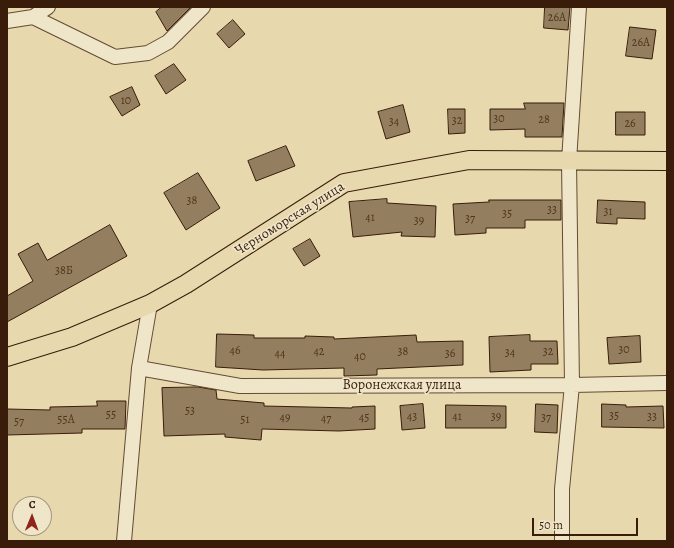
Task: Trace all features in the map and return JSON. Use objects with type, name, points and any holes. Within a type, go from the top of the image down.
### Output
[{"type":"main road","name":"Черноморская улица","points":[[7,357],[72,336],[150,304],[186,284],[344,183],[469,160],[667,161]]},
{"type":"street","points":[[7,21],[33,17],[48,7]]},
{"type":"street","points":[[33,17],[115,57],[148,54],[168,42],[203,7]]},
{"type":"street","points":[[562,541],[562,489],[572,385],[569,161],[579,7]]},
{"type":"street","points":[[124,541],[139,368],[150,304]]},
{"type":"street","name":"Воронежская улица","points":[[139,368],[240,386],[572,385],[667,383]]},
{"type":"building","points":[[162,7],[191,7],[167,31],[156,12]]},
{"type":"building","points":[[545,7],[570,7],[568,30],[544,28]]},
{"type":"building","points":[[233,20],[245,34],[229,48],[217,34]]},
{"type":"building","points":[[630,27],[656,30],[652,59],[626,56]]},
{"type":"building","points":[[174,64],[186,80],[166,94],[155,76]]},
{"type":"building","points":[[132,87],[140,105],[122,116],[110,97]]},
{"type":"building","points":[[524,103],[564,103],[562,137],[525,137],[525,129],[490,130],[490,109],[525,109]]},
{"type":"building","points":[[403,105],[410,132],[386,139],[378,112]]},
{"type":"building","points":[[448,109],[465,109],[465,133],[449,134]]},
{"type":"building","points":[[616,112],[645,112],[645,135],[616,135]]},
{"type":"building","points":[[286,146],[295,166],[256,181],[248,161]]},
{"type":"building","points":[[198,173],[220,208],[186,230],[164,193]]},
{"type":"building","points":[[387,199],[387,203],[436,206],[435,237],[401,236],[402,232],[353,237],[349,202]]},
{"type":"building","points":[[489,200],[561,200],[561,220],[525,220],[525,228],[486,228],[486,233],[455,235],[453,204],[489,202]]},
{"type":"building","points":[[598,200],[645,202],[645,219],[617,218],[617,224],[597,223]]},
{"type":"building","points":[[110,225],[127,256],[7,322],[7,296],[33,281],[18,254],[38,243],[47,260]]},
{"type":"building","points":[[310,239],[320,256],[304,266],[293,249]]},
{"type":"building","points":[[217,334],[254,335],[254,338],[305,338],[305,336],[334,337],[334,339],[416,335],[417,342],[463,341],[463,365],[377,369],[377,375],[344,376],[344,368],[263,370],[216,367]]},
{"type":"building","points":[[530,335],[530,341],[557,341],[558,364],[531,364],[531,370],[490,372],[489,337]]},
{"type":"building","points":[[640,336],[641,362],[609,364],[607,338]]},
{"type":"building","points":[[198,387],[216,390],[217,399],[264,403],[264,406],[352,408],[375,406],[375,429],[339,431],[262,429],[261,440],[225,437],[225,434],[164,436],[162,388]]},
{"type":"building","points":[[97,401],[126,401],[125,429],[82,429],[82,433],[7,435],[7,409],[50,410],[50,407],[97,406]]},
{"type":"building","points":[[423,404],[425,428],[402,430],[400,406]]},
{"type":"building","points":[[536,404],[558,405],[557,433],[535,432]]},
{"type":"building","points":[[602,404],[626,405],[626,407],[663,406],[664,428],[602,427]]},
{"type":"building","points":[[446,405],[506,406],[506,428],[446,428]]}]
